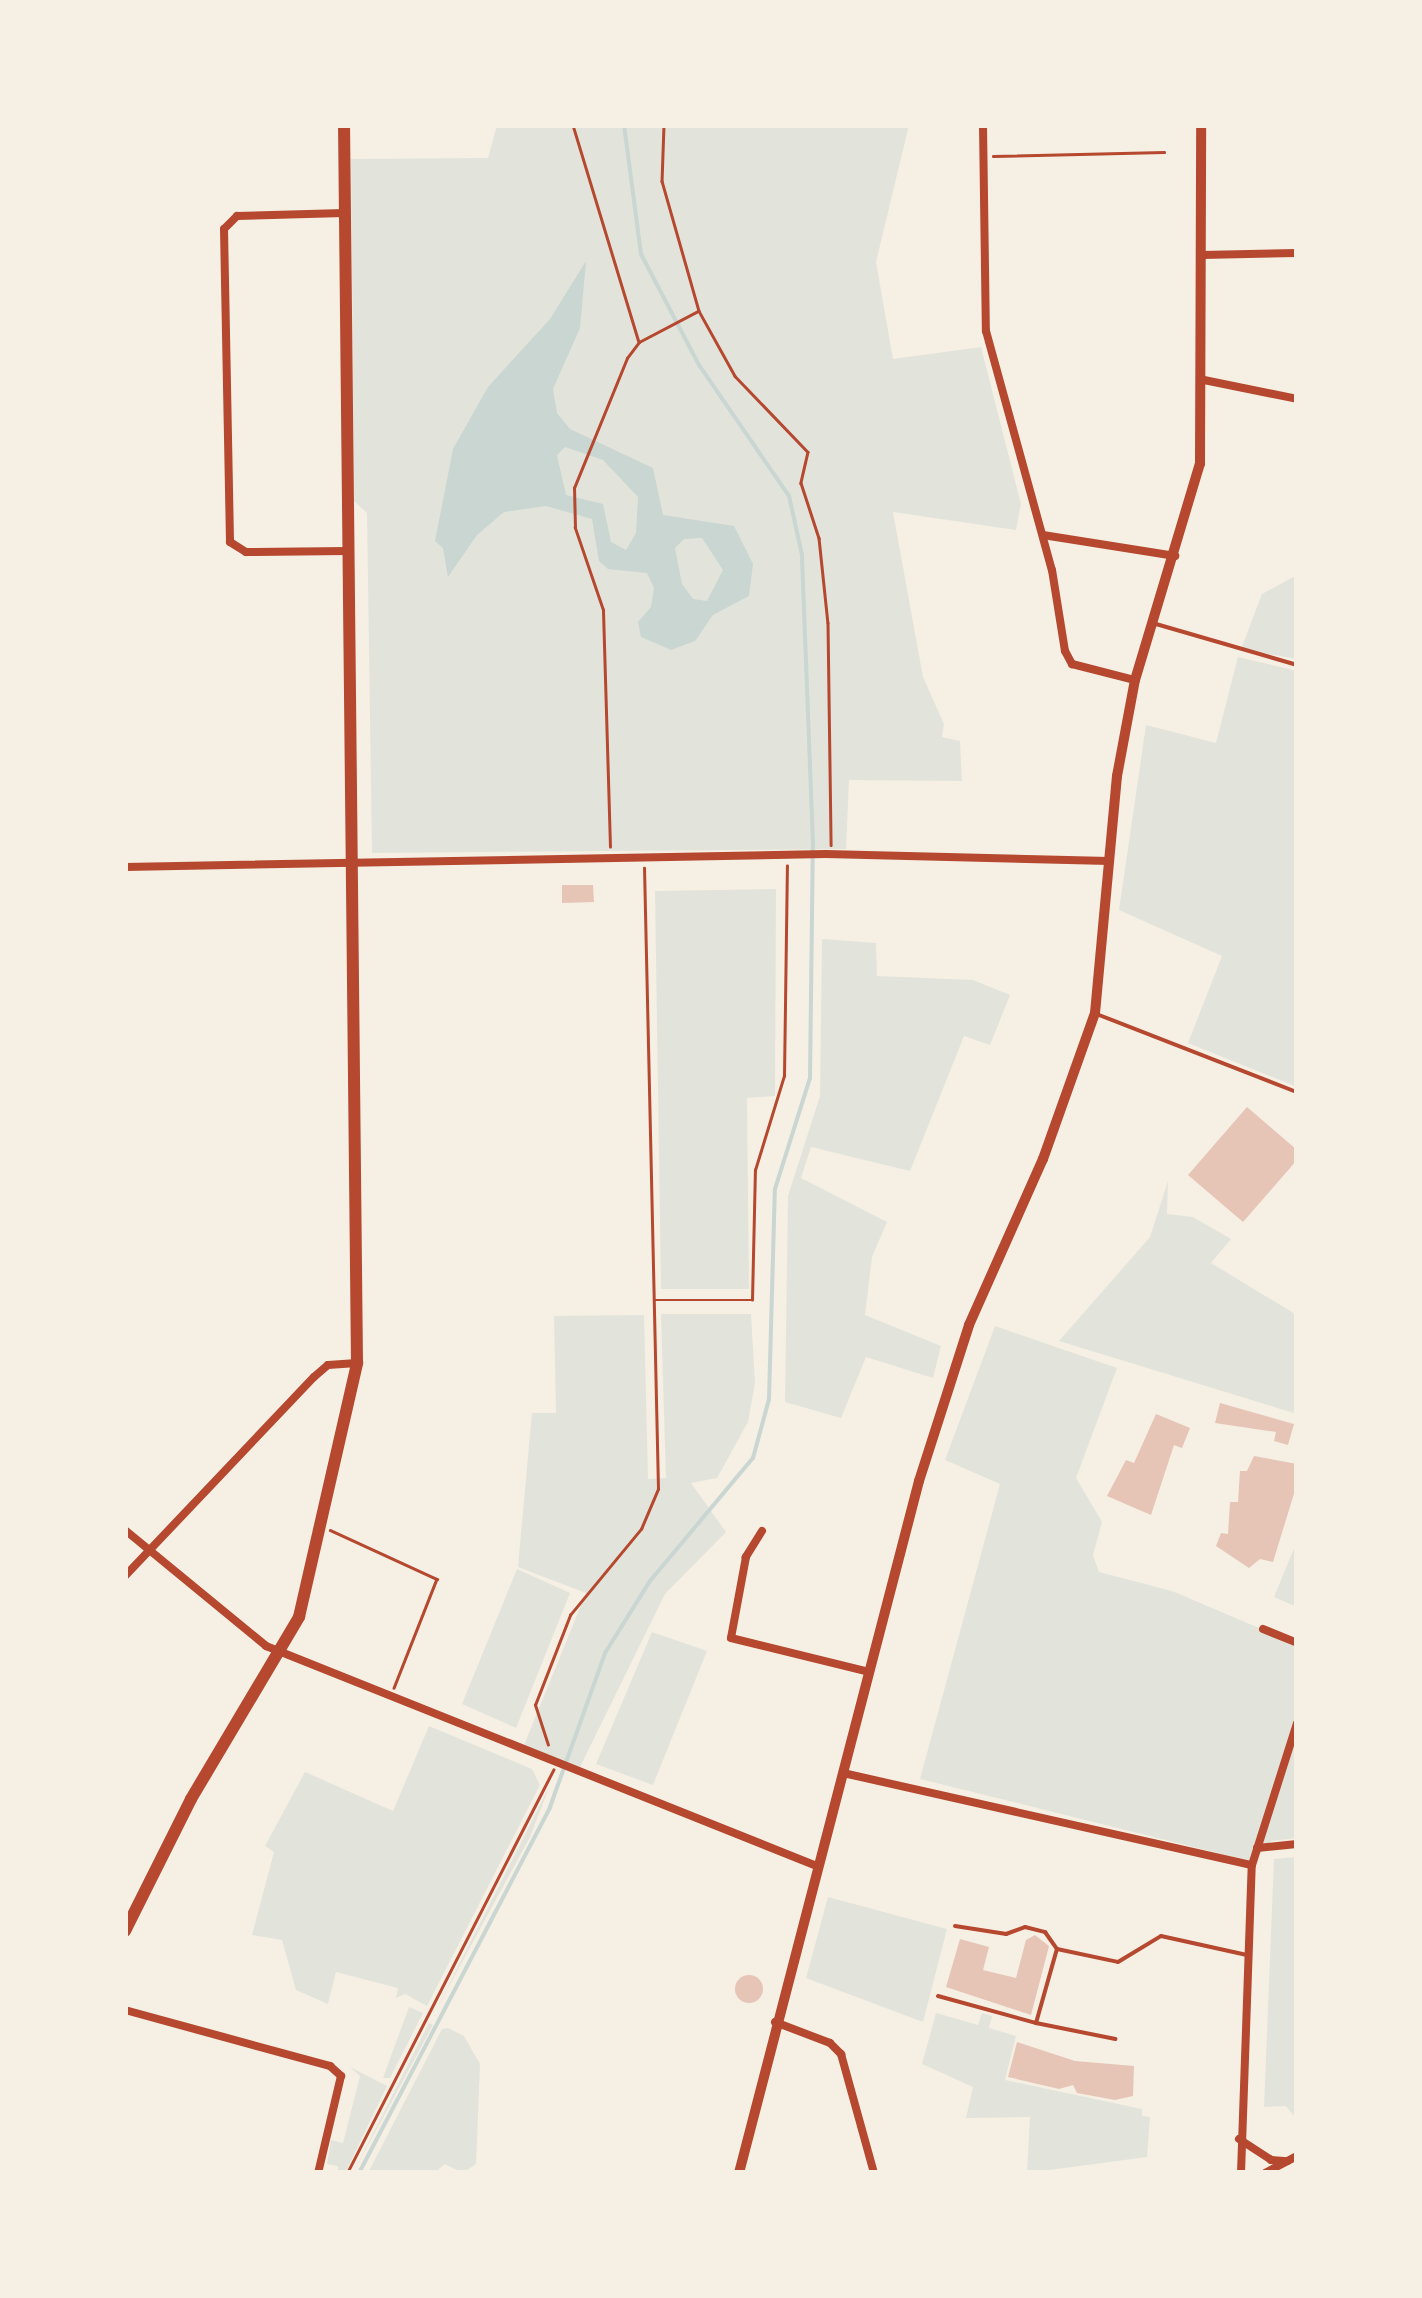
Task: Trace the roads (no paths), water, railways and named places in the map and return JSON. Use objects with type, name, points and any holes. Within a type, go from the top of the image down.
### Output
[{"type":"main road","points":[[125,1931],[191,1799],[284,1652],[324,1529],[357,1362],[344,125]]},
{"type":"street","points":[[983,125],[987,156],[986,332],[1043,534],[1072,664],[1135,680]]},
{"type":"street","points":[[739,2173],[900,1546],[964,1340],[1044,1159],[1095,1013],[1109,862],[1135,680],[1200,464],[1204,380],[1201,125]]},
{"type":"street","points":[[344,213],[237,216],[224,229],[230,542],[246,552],[347,550]]},
{"type":"street","points":[[1202,256],[1297,252]]},
{"type":"street","points":[[1204,380],[1297,399]]},
{"type":"street","points":[[1043,534],[1174,556]]},
{"type":"street","points":[[125,867],[792,854],[1109,862]]},
{"type":"street","points":[[125,1576],[328,1364],[357,1362]]},
{"type":"street","points":[[125,1530],[266,1646],[573,1772],[817,1866]]},
{"type":"street","points":[[762,1530],[746,1557],[731,1638],[870,1672]]},
{"type":"street","points":[[1262,1629],[1297,1644]]},
{"type":"street","points":[[1242,2173],[1239,2139],[1252,1865],[1297,1723]]},
{"type":"street","points":[[844,1773],[1252,1865]]},
{"type":"street","points":[[1257,1848],[1297,1844]]},
{"type":"street","points":[[125,2010],[330,2066],[341,2076],[318,2173]]},
{"type":"street","points":[[775,2022],[830,2043],[841,2054],[874,2173]]},
{"type":"street","points":[[1239,2139],[1271,2160],[1287,2162]]},
{"type":"street","points":[[1265,2173],[1297,2156]]},
{"type":"lane","points":[[1152,623],[1297,665]]},
{"type":"lane","points":[[1095,1013],[1297,1092]]},
{"type":"lane","points":[[956,1926],[1006,1934],[1025,1927],[1045,1932],[1057,1949],[1118,1962],[1162,1936],[1247,1955]]},
{"type":"lane","points":[[1036,2022],[1057,1949]]},
{"type":"lane","points":[[938,1996],[1115,2040]]},
{"type":"waterway","points":[[359,2173],[550,1807],[605,1653],[650,1581],[753,1458],[769,1399],[775,1189],[810,1078],[813,844],[802,555],[789,496],[699,365],[641,254],[624,125]]}]
